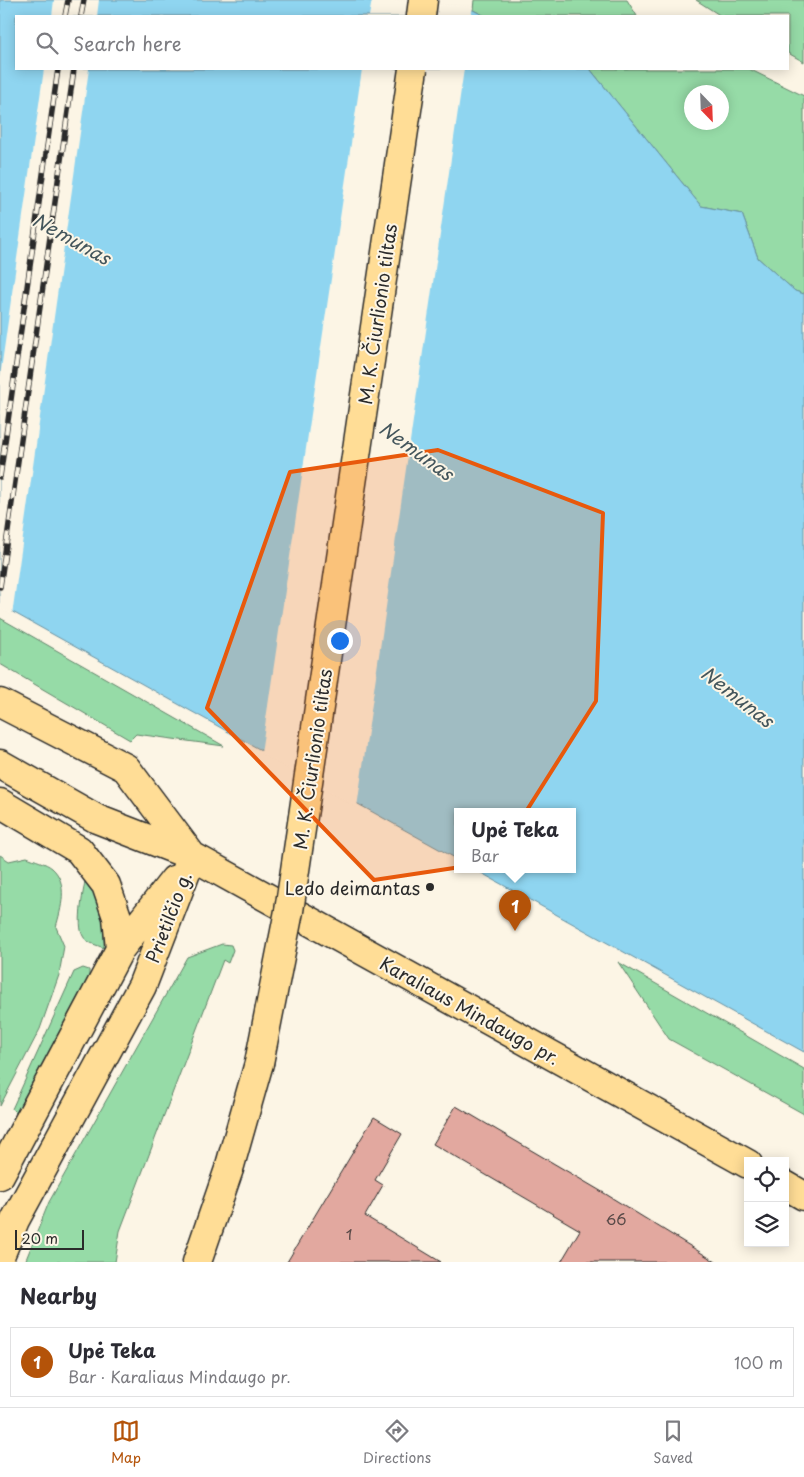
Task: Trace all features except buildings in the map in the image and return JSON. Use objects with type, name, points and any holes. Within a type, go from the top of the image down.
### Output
[{"type":"main road","points":[[421,15],[423,0]]},
{"type":"main road","name":"M. K. Čiurlionio tiltas","points":[[207,1234],[231,1160],[258,1063],[289,912],[413,70]]},
{"type":"main road","points":[[0,703],[126,768],[192,856]]},
{"type":"main road","name":"Karaliaus Mindaugo pr.","points":[[0,764],[97,819],[192,856],[744,1162]]},
{"type":"main road","points":[[0,803],[79,850],[106,885],[117,917],[120,949]]},
{"type":"main road","name":"Prietilčio g.","points":[[0,1175],[120,949],[192,856]]},
{"type":"main road","name":"Prietilčio g.","points":[[0,1256],[15,1220],[142,986],[192,856]]},
{"type":"main road","points":[[789,1187],[804,1196]]},
{"type":"main road","points":[[180,1262],[207,1234]]},
{"type":"main road","points":[[197,1262],[207,1234]]},
{"type":"highlighted area","points":[[438,450],[603,513],[596,701],[494,862],[374,880],[207,708],[290,472]]},
{"type":"green space","points":[[474,0],[627,0],[636,15],[483,15],[473,10]]},
{"type":"green space","points":[[696,0],[804,0],[804,62],[789,54],[789,15],[719,15]]},
{"type":"green space","points":[[591,70],[751,70],[804,96],[804,294],[795,291],[758,258],[742,214],[701,206]]},
{"type":"green space","points":[[0,618],[224,746],[136,734],[130,740],[0,664]]},
{"type":"green space","points":[[0,855],[9,861],[27,857],[49,866],[57,874],[61,881],[62,896],[56,927],[64,946],[59,975],[40,1029],[0,1106]]},
{"type":"green space","points":[[86,875],[96,893],[101,910],[104,948],[92,944],[83,936],[81,931],[81,906]]},
{"type":"green space","points":[[222,944],[231,945],[233,950],[228,963],[223,960],[120,1231],[115,1262],[25,1262],[49,1202],[187,957]]},
{"type":"green space","points":[[618,962],[804,1069],[804,1114],[669,1039]]},
{"type":"green space","points":[[83,968],[89,970],[89,976],[16,1113],[12,1109],[74,972]]},
{"type":"water","name":"Nemunas","points":[[0,0],[360,0],[473,10],[483,15],[15,15],[15,70],[591,70],[701,206],[742,214],[758,258],[795,291],[804,294],[804,1052],[481,873],[576,873],[576,808],[454,808],[454,857],[0,605]]},
{"type":"pier","points":[[54,0],[99,0],[97,15],[52,15]]},
{"type":"pier","points":[[372,0],[473,7],[471,15],[369,15]]},
{"type":"pier","points":[[44,70],[89,70],[12,615],[0,608],[0,377]]},
{"type":"pier","points":[[362,70],[464,70],[357,807],[261,753]]},
{"type":"railway","points":[[65,15],[68,0]]},
{"type":"railway","points":[[81,15],[84,0]]},
{"type":"railway","points":[[0,477],[58,70]]},
{"type":"railway","points":[[0,587],[74,70]]},
{"type":"place","name":"Ledo deimantas","points":[[430,887]]},
{"type":"place","name":"Upė Teka","points":[[515,931]]}]
